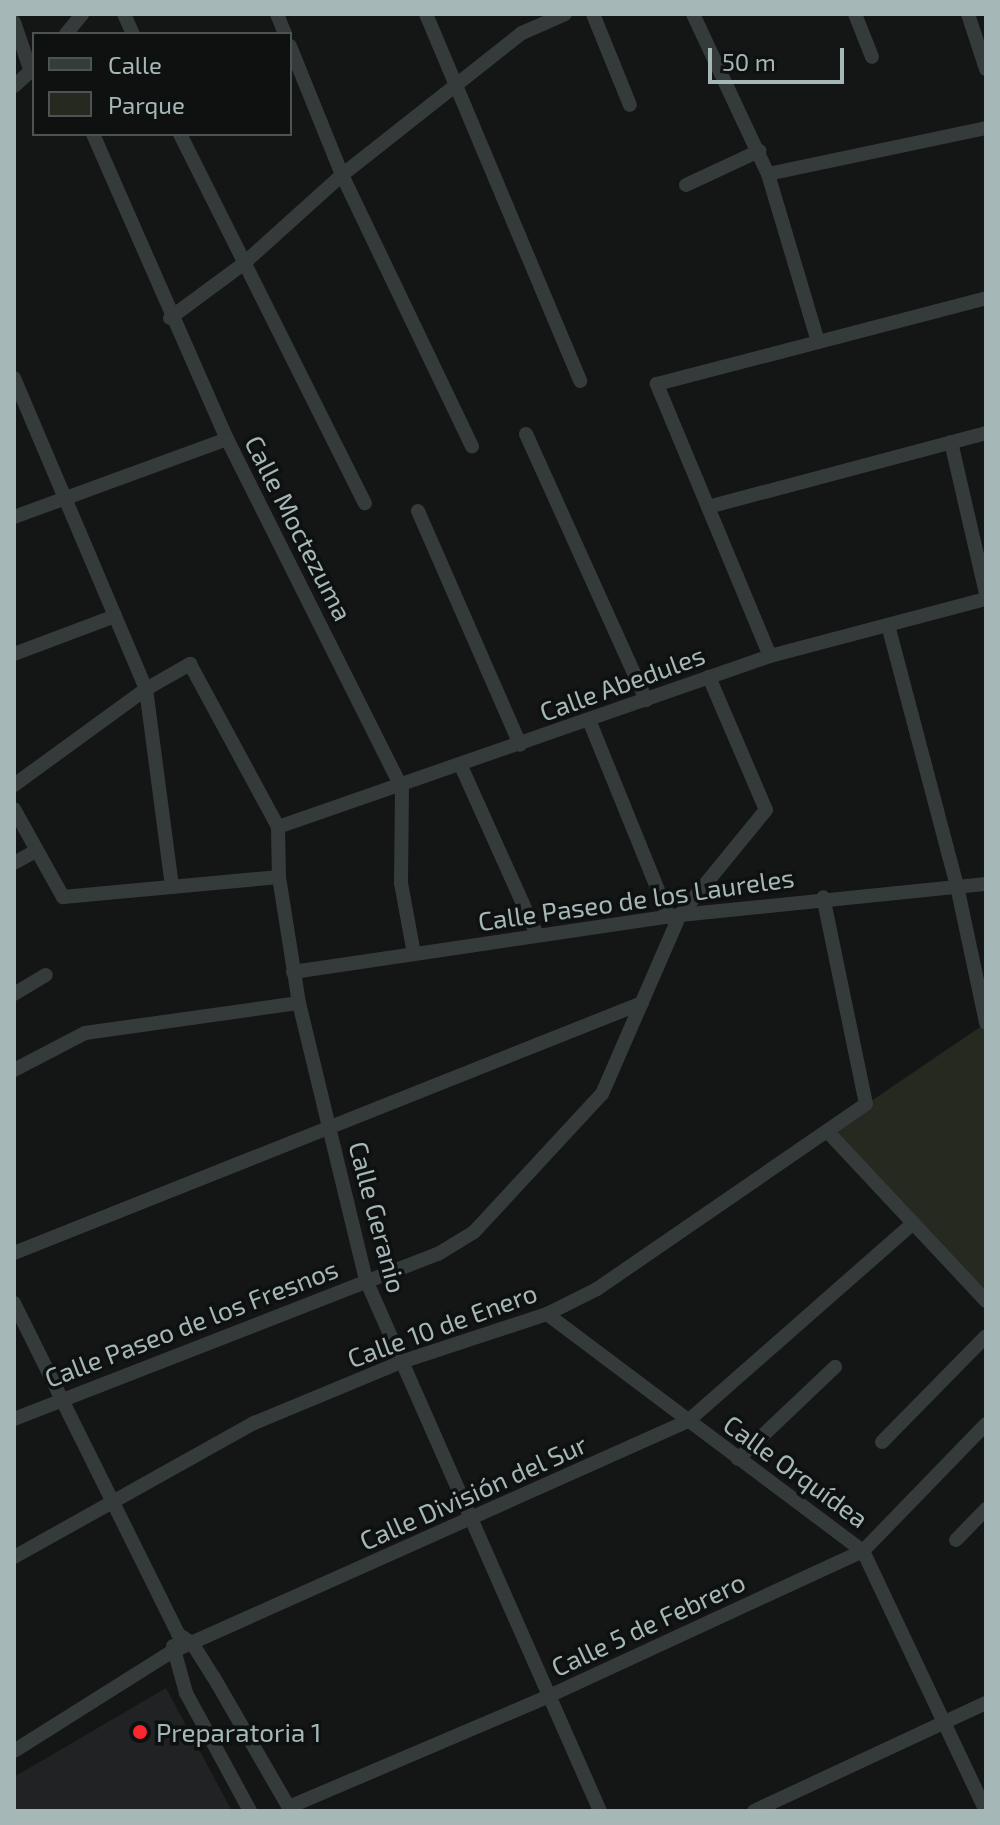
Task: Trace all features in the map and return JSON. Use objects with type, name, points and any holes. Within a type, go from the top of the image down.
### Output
[{"type":"street","points":[[68,32],[82,14]]},
{"type":"street","points":[[426,14],[452,88],[580,381]]},
{"type":"street","points":[[170,318],[242,265],[342,175],[522,33],[561,14]]},
{"type":"street","points":[[593,14],[630,105]]},
{"type":"street","points":[[693,14],[768,174],[818,342]]},
{"type":"street","points":[[855,14],[872,57]]},
{"type":"street","points":[[968,14],[986,69]]},
{"type":"street","points":[[14,22],[32,70],[14,86]]},
{"type":"street","points":[[292,51],[342,175],[472,446]]},
{"type":"street","points":[[768,174],[986,128]]},
{"type":"street","name":"Calle Moctezuma","points":[[94,136],[170,318],[227,439],[402,788],[401,883],[414,954]]},
{"type":"street","points":[[181,136],[242,265],[365,503]]},
{"type":"street","points":[[686,185],[759,151]]},
{"type":"street","points":[[770,656],[657,384],[986,298]]},
{"type":"street","points":[[14,378],[146,689],[172,887]]},
{"type":"street","points":[[708,507],[986,433]]},
{"type":"street","points":[[526,434],[646,700]]},
{"type":"street","points":[[14,517],[227,439]]},
{"type":"street","points":[[951,442],[986,596]]},
{"type":"street","points":[[418,511],[520,745]]},
{"type":"street","name":"Calle Abedules","points":[[278,827],[402,788],[770,656],[986,596]]},
{"type":"street","points":[[14,654],[115,616]]},
{"type":"street","points":[[888,625],[957,886],[984,1023]]},
{"type":"street","name":"Calle Geranio","points":[[146,689],[190,664],[278,827],[279,877],[299,1003],[366,1280],[600,1811]]},
{"type":"street","name":"Calle Paseo de los Fresnos","points":[[14,1419],[438,1254],[474,1232],[602,1094],[642,1003],[674,916],[766,810],[709,677]]},
{"type":"street","points":[[14,785],[146,689]]},
{"type":"street","points":[[589,720],[674,916]]},
{"type":"street","points":[[461,766],[537,935]]},
{"type":"street","points":[[14,809],[63,897],[279,877]]},
{"type":"street","points":[[14,863],[36,851]]},
{"type":"street","name":"Calle Paseo de los Laureles","points":[[293,972],[537,935],[823,897],[986,884]]},
{"type":"street","name":"Calle 10 de Enero","points":[[14,1557],[109,1500],[254,1423],[401,1362],[547,1314],[677,1238],[866,1104],[823,897]]},
{"type":"street","points":[[14,994],[46,975]]},
{"type":"street","points":[[14,1070],[85,1033],[299,1003]]},
{"type":"street","points":[[14,1253],[642,1003]]},
{"type":"street","points":[[827,1131],[986,1301]]},
{"type":"street","name":"Calle División del Sur","points":[[14,1751],[171,1652],[471,1521],[688,1421],[913,1223]]},
{"type":"street","points":[[14,1303],[178,1634],[192,1643],[290,1809]]},
{"type":"street","name":"Calle Orquídea","points":[[547,1314],[863,1551],[944,1722],[981,1789],[986,1811]]},
{"type":"street","points":[[882,1442],[986,1336]]},
{"type":"street","points":[[738,1459],[835,1367]]},
{"type":"street","name":"Calle 5 de Febrero","points":[[290,1809],[549,1696],[863,1551],[986,1424]]},
{"type":"street","points":[[956,1540],[986,1509]]},
{"type":"street","points":[[178,1634],[171,1652],[186,1693],[250,1811]]},
{"type":"street","points":[[754,1811],[986,1703]]},
{"type":"shaded area","name":"Preparatoria 1","points":[[166,1688],[232,1811],[14,1811],[14,1777]]},
{"type":"green space","points":[[986,1023],[986,1301],[827,1131]]},
{"type":"place","name":"Preparatoria 1","points":[[140,1732]]}]
